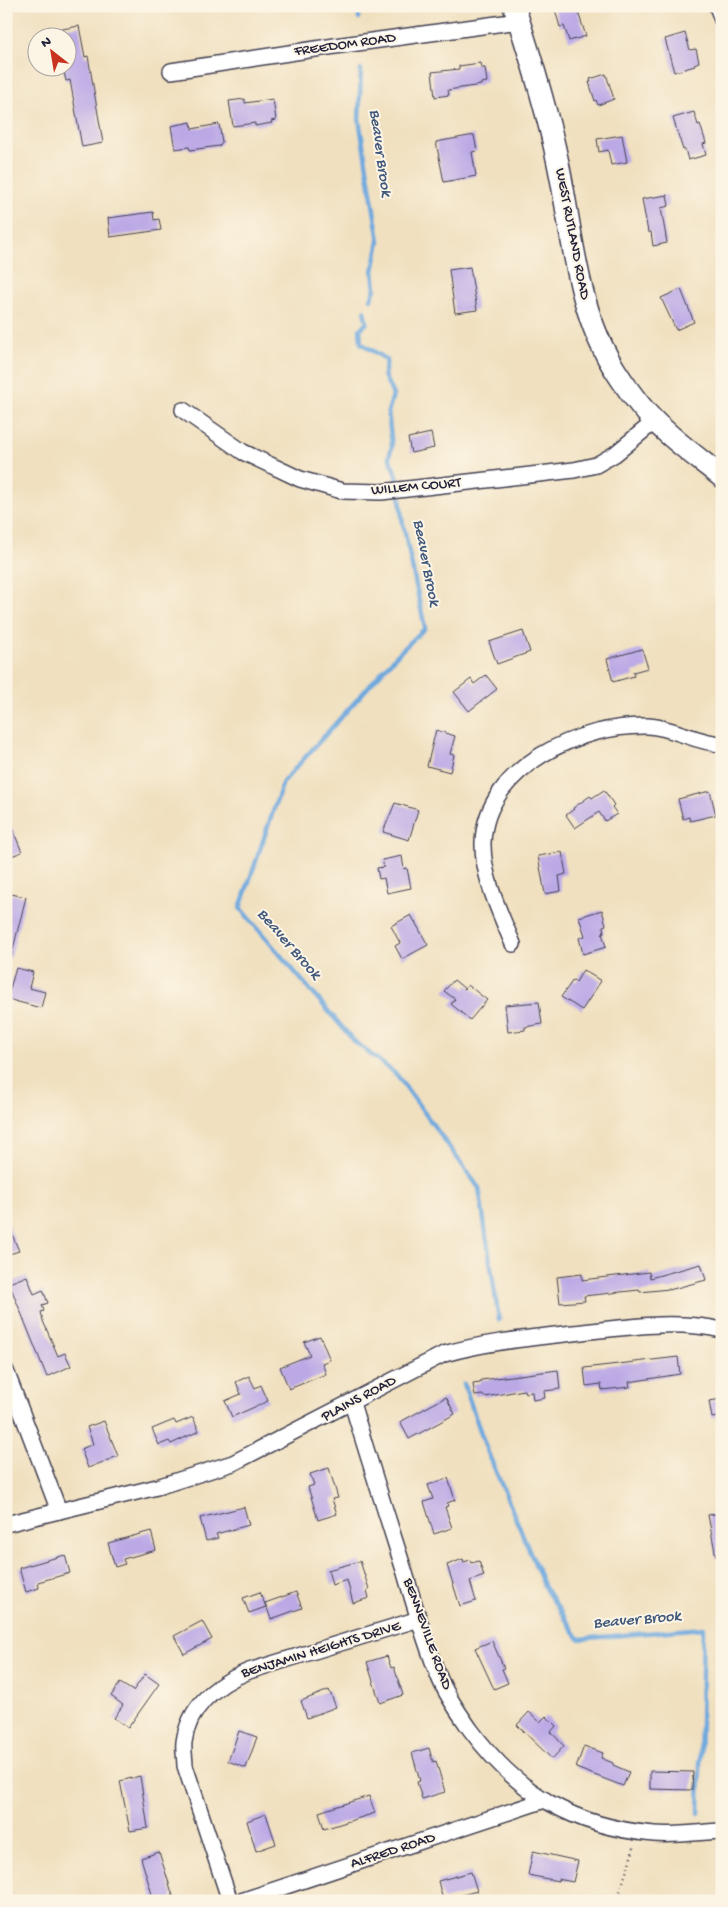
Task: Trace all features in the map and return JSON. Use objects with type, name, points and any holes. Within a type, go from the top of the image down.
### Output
[{"type":"main road","name":"WEST RUTLAND ROAD","points":[[516,13],[546,114],[558,163],[575,258],[587,308],[596,332],[616,372],[640,405],[662,429],[722,477]]},
{"type":"street","points":[[717,6],[722,20]]},
{"type":"street","name":"FREEDOM ROAD","points":[[171,72],[336,46],[516,13]]},
{"type":"street","name":"WILLEM COURT","points":[[182,410],[243,452],[300,479],[342,491],[380,492],[589,467],[615,454],[655,421]]},
{"type":"street","points":[[513,944],[488,877],[483,844],[485,826],[491,807],[504,787],[517,774],[540,756],[566,742],[613,728],[650,726],[705,742],[722,744]]},
{"type":"street","name":"PLAINS ROAD","points":[[6,1524],[157,1487],[217,1469],[250,1455],[444,1354],[470,1347],[523,1339],[664,1324],[691,1325],[722,1330]]},
{"type":"street","points":[[6,1371],[59,1511]]},
{"type":"street","name":"BENNEVILLE ROAD","points":[[352,1403],[419,1619],[440,1678],[461,1716],[488,1752],[528,1790],[582,1818],[626,1830],[656,1834],[722,1831]]},
{"type":"street","name":"BENJAMIN HEIGHTS DRIVE","points":[[230,1901],[185,1766],[184,1742],[189,1722],[199,1704],[213,1690],[230,1678],[419,1619]]},
{"type":"street","name":"ALFRED ROAD","points":[[241,1901],[545,1800]]},
{"type":"path","points":[[616,1901],[636,1845]]},
{"type":"building","points":[[554,6],[576,6],[586,36],[569,41],[564,26],[560,27]]},
{"type":"building","points":[[79,26],[85,57],[88,56],[103,143],[82,147],[70,80],[66,81],[65,78],[78,78],[78,28],[68,28]]},
{"type":"building","points":[[685,33],[690,50],[696,49],[699,62],[694,64],[695,66],[674,72],[665,39]]},
{"type":"building","points":[[480,63],[481,68],[485,68],[487,82],[481,83],[481,85],[448,90],[449,95],[435,97],[432,72],[459,69],[459,66]]},
{"type":"building","points":[[606,74],[614,99],[598,105],[589,82],[591,82],[590,79]]},
{"type":"building","points":[[245,99],[245,103],[273,99],[276,120],[271,121],[272,123],[255,126],[255,123],[233,126],[229,101]]},
{"type":"building","points":[[694,112],[706,143],[703,144],[706,155],[688,160],[673,118]]},
{"type":"building","points":[[191,122],[192,129],[219,124],[222,142],[219,146],[190,150],[189,147],[175,149],[171,126]]},
{"type":"building","points":[[474,135],[477,151],[472,152],[476,176],[444,182],[436,142]]},
{"type":"building","points":[[622,135],[627,162],[611,165],[608,150],[599,152],[597,139]]},
{"type":"building","points":[[667,195],[669,206],[661,208],[667,243],[653,246],[651,232],[648,232],[642,199]]},
{"type":"building","points":[[153,212],[154,220],[159,219],[161,230],[110,237],[108,218]]},
{"type":"building","points":[[470,267],[477,310],[455,313],[449,270]]},
{"type":"building","points":[[681,289],[694,322],[676,330],[661,298]]},
{"type":"building","points":[[431,433],[434,448],[411,453],[408,438]]},
{"type":"building","points":[[523,631],[530,652],[497,664],[489,642]]},
{"type":"building","points":[[642,649],[648,668],[633,672],[634,676],[613,682],[607,659]]},
{"type":"building","points":[[486,675],[497,689],[469,711],[454,692],[471,679],[474,684]]},
{"type":"building","points":[[436,730],[455,736],[450,754],[454,755],[450,772],[427,766]]},
{"type":"building","points":[[604,790],[614,805],[612,807],[617,814],[605,821],[599,812],[575,828],[566,815],[590,796],[592,798]]},
{"type":"building","points":[[710,791],[716,815],[690,821],[689,817],[683,819],[678,799]]},
{"type":"building","points":[[395,803],[418,810],[409,840],[383,832]]},
{"type":"building","points":[[6,813],[22,852],[6,858]]},
{"type":"building","points":[[562,852],[566,874],[559,876],[561,891],[545,894],[538,856]]},
{"type":"building","points":[[402,856],[404,869],[407,868],[411,888],[387,893],[384,878],[379,879],[377,868],[384,867],[382,860]]},
{"type":"building","points":[[6,893],[26,897],[11,957],[6,957]]},
{"type":"building","points":[[602,910],[606,925],[603,926],[604,933],[602,933],[606,947],[583,954],[579,938],[585,936],[579,917]]},
{"type":"building","points":[[411,915],[428,945],[402,959],[395,946],[400,943],[391,926]]},
{"type":"building","points":[[16,968],[33,972],[29,988],[45,992],[41,1008],[7,999]]},
{"type":"building","points":[[583,970],[601,981],[582,1010],[561,997],[573,980],[576,982]]},
{"type":"building","points":[[454,980],[465,989],[468,985],[487,1000],[470,1020],[451,1004],[455,999],[444,991]]},
{"type":"building","points":[[539,1002],[542,1024],[525,1027],[525,1030],[508,1032],[505,1005]]},
{"type":"building","points":[[6,1220],[19,1251],[6,1255]]},
{"type":"building","points":[[701,1264],[706,1280],[669,1290],[640,1292],[639,1290],[584,1296],[585,1301],[560,1303],[557,1277],[582,1274],[582,1280],[649,1272],[650,1278]]},
{"type":"building","points":[[27,1276],[34,1294],[43,1290],[48,1303],[42,1305],[44,1311],[41,1312],[43,1321],[58,1356],[65,1353],[71,1366],[47,1377],[9,1283]]},
{"type":"building","points":[[320,1336],[330,1360],[322,1363],[326,1374],[289,1389],[280,1367],[310,1355],[304,1342]]},
{"type":"building","points":[[678,1357],[680,1374],[629,1382],[630,1387],[602,1390],[601,1384],[586,1386],[584,1368]]},
{"type":"building","points":[[558,1370],[560,1389],[544,1391],[545,1398],[533,1400],[532,1392],[525,1393],[524,1390],[485,1397],[482,1395],[475,1396],[473,1384],[480,1383],[481,1380]]},
{"type":"building","points":[[249,1376],[255,1388],[261,1385],[268,1401],[232,1417],[225,1401],[241,1394],[236,1382]]},
{"type":"building","points":[[446,1397],[455,1414],[409,1439],[400,1422]]},
{"type":"building","points":[[722,1399],[722,1416],[712,1418],[709,1401]]},
{"type":"building","points":[[193,1417],[199,1431],[171,1444],[169,1441],[159,1445],[152,1429],[174,1420],[176,1424]]},
{"type":"building","points":[[104,1421],[118,1456],[88,1468],[81,1449],[93,1444],[87,1427]]},
{"type":"building","points":[[329,1468],[338,1498],[332,1499],[337,1514],[318,1520],[308,1487],[314,1485],[310,1474]]},
{"type":"building","points":[[448,1478],[455,1500],[447,1503],[448,1506],[445,1507],[452,1528],[434,1534],[424,1502],[433,1499],[428,1485]]},
{"type":"building","points":[[244,1507],[249,1525],[216,1534],[218,1538],[206,1541],[200,1518]]},
{"type":"building","points":[[722,1513],[722,1556],[716,1557],[708,1515]]},
{"type":"building","points":[[151,1531],[156,1550],[123,1559],[125,1564],[115,1567],[108,1543]]},
{"type":"building","points":[[65,1555],[70,1573],[38,1582],[39,1588],[26,1592],[19,1568]]},
{"type":"building","points":[[463,1559],[464,1562],[470,1560],[471,1563],[479,1561],[484,1576],[470,1581],[476,1601],[460,1606],[447,1565]]},
{"type":"building","points":[[360,1561],[369,1589],[367,1590],[369,1598],[353,1603],[347,1580],[332,1585],[328,1570]]},
{"type":"building","points":[[260,1592],[266,1607],[249,1613],[243,1598]]},
{"type":"building","points":[[296,1592],[302,1608],[271,1619],[265,1603]]},
{"type":"building","points":[[202,1621],[212,1639],[184,1654],[174,1636]]},
{"type":"building","points":[[492,1641],[504,1668],[502,1669],[508,1683],[494,1689],[475,1648]]},
{"type":"building","points":[[387,1656],[391,1668],[394,1667],[403,1695],[380,1703],[367,1662]]},
{"type":"building","points":[[145,1674],[159,1684],[128,1728],[114,1718],[123,1705],[111,1696],[120,1683],[133,1691]]},
{"type":"building","points":[[329,1690],[336,1707],[307,1718],[301,1701]]},
{"type":"building","points":[[529,1712],[540,1722],[546,1716],[556,1726],[551,1732],[564,1746],[552,1759],[517,1725]]},
{"type":"building","points":[[239,1731],[257,1737],[246,1768],[228,1761]]},
{"type":"building","points":[[584,1746],[603,1753],[601,1758],[629,1772],[623,1786],[576,1768]]},
{"type":"building","points":[[429,1748],[433,1762],[436,1761],[445,1792],[422,1799],[417,1782],[420,1781],[412,1753]]},
{"type":"building","points":[[650,1771],[693,1772],[692,1790],[650,1789]]},
{"type":"building","points":[[140,1776],[148,1828],[130,1831],[120,1781]]},
{"type":"building","points":[[369,1796],[375,1813],[324,1829],[319,1812]]},
{"type":"building","points":[[266,1814],[276,1844],[256,1851],[247,1821]]},
{"type":"building","points":[[533,1851],[578,1861],[573,1882],[528,1875]]},
{"type":"building","points":[[159,1852],[173,1901],[154,1901],[141,1858]]},
{"type":"building","points":[[471,1872],[477,1891],[443,1900],[438,1881]]},
{"type":"waterway","name":"Beaver Brook","points":[[358,6],[359,18]]},
{"type":"waterway","name":"Beaver Brook","points":[[361,69],[359,119],[379,241],[373,271],[375,289],[371,299]]},
{"type":"waterway","name":"Beaver Brook","points":[[364,311],[367,323],[360,329],[361,343],[387,360],[384,375],[393,395],[388,412],[392,446],[389,457],[398,479]]},
{"type":"waterway","name":"Beaver Brook","points":[[400,497],[402,519],[425,628],[397,655],[283,782],[240,908],[354,1041],[397,1075],[479,1188],[499,1320]]},
{"type":"waterway","name":"Beaver Brook","points":[[464,1384],[486,1448],[546,1590],[579,1639],[703,1628],[699,1813]]}]
